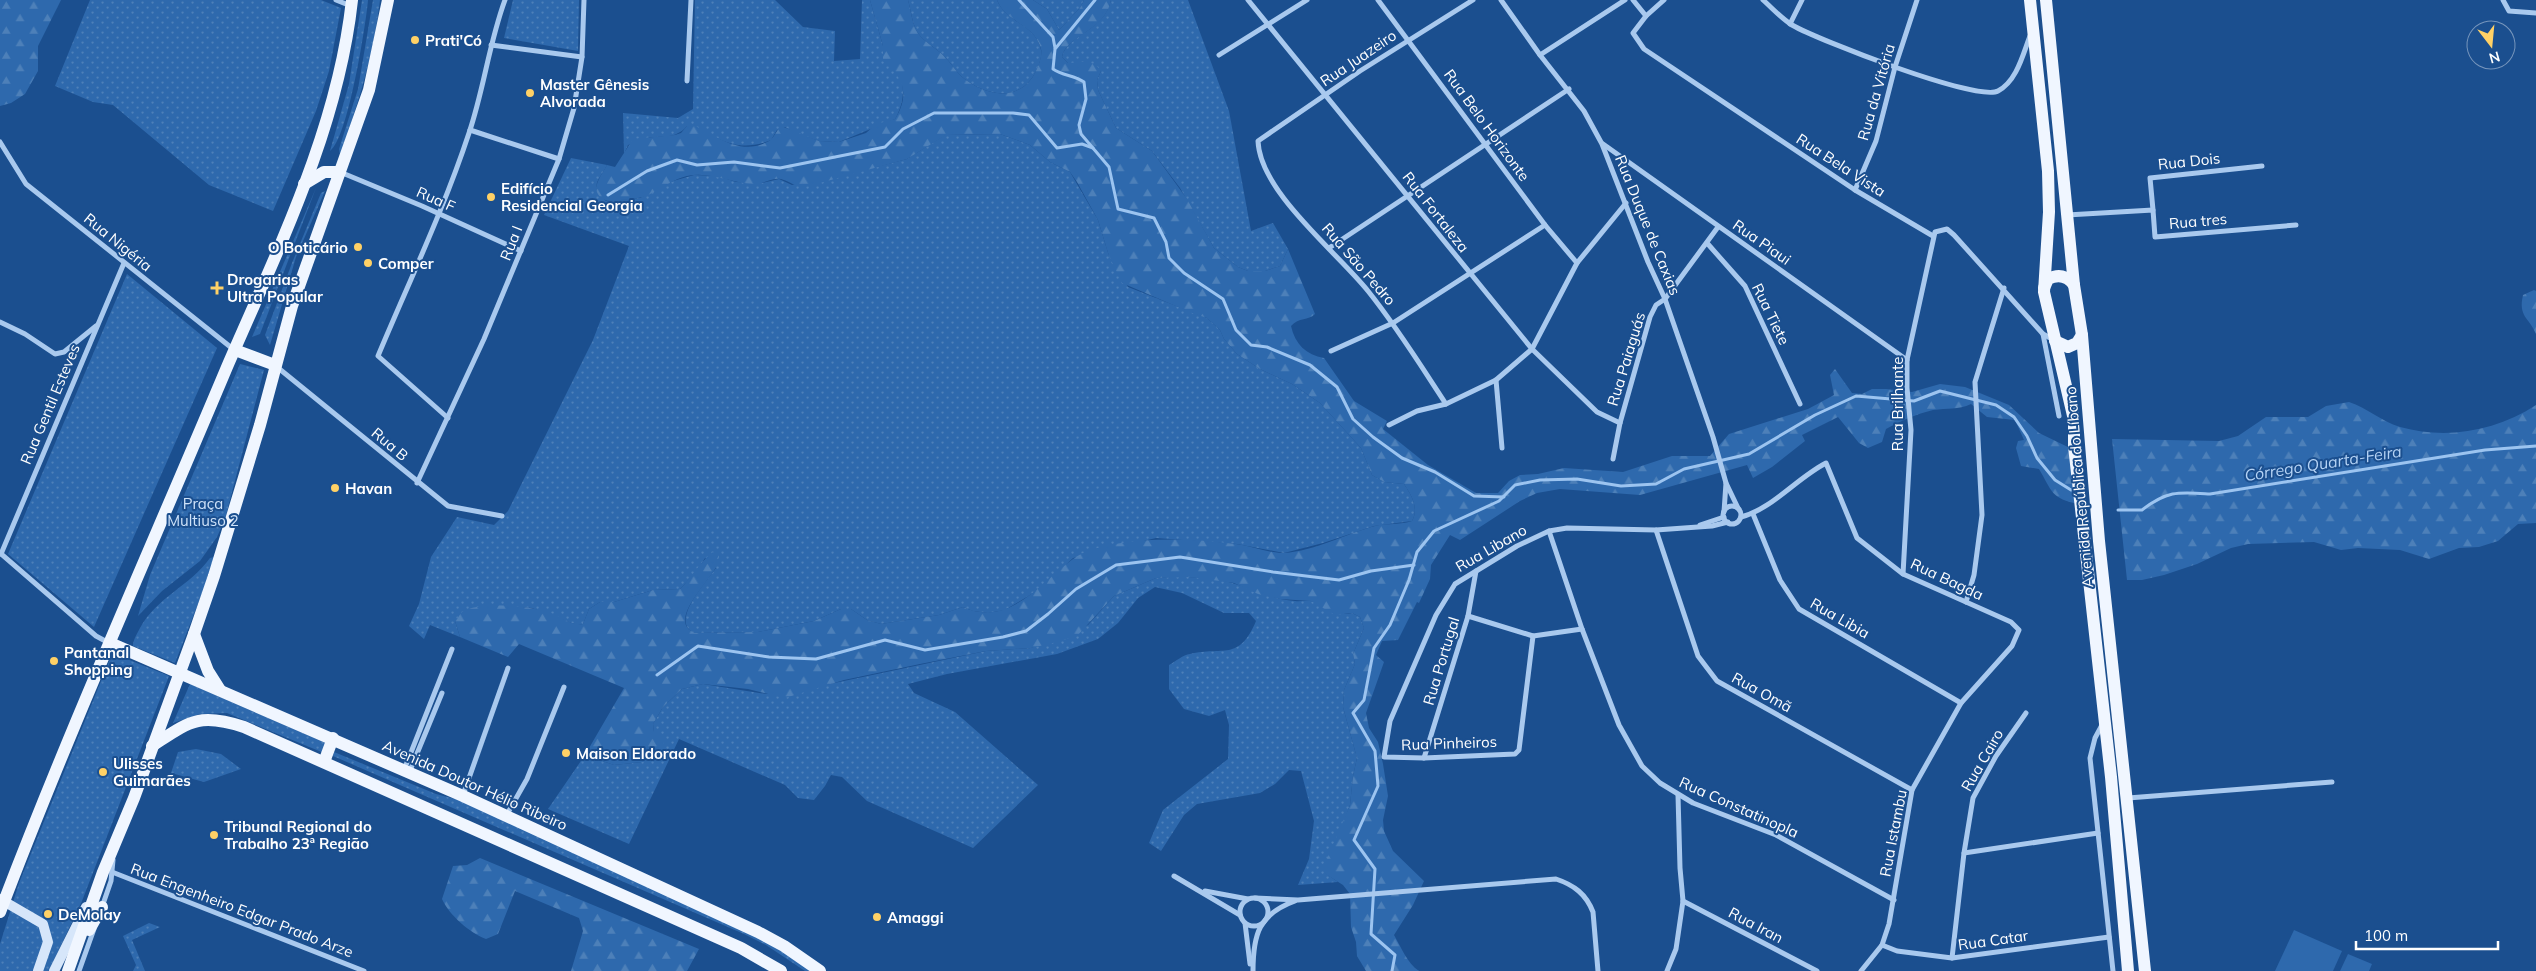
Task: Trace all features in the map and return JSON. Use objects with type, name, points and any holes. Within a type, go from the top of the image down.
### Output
[{"type":"main road","points":[[70,971],[194,634],[246,472],[275,365],[308,258],[369,90],[388,0]]},
{"type":"main road","name":"Avenida República do Líbano","points":[[2030,0],[2048,179],[2049,212],[2044,292],[2074,420],[2074,446],[2105,721],[2128,971]]},
{"type":"main road","name":"Avenida República do Líbano","points":[[2046,0],[2066,215],[2082,335],[2099,541],[2145,971]]},
{"type":"main road","points":[[38,971],[48,942],[46,930],[39,920],[2,904],[304,184],[337,82],[351,3]]},
{"type":"main road","points":[[304,184],[326,172],[340,172]]},
{"type":"main road","points":[[2044,292],[2046,281],[2057,276],[2066,277],[2074,285]]},
{"type":"main road","points":[[2055,340],[2068,347],[2077,343],[2082,335]]},
{"type":"main road","points":[[235,350],[275,365]]},
{"type":"main road","points":[[194,634],[208,671],[220,690]]},
{"type":"main road","name":"Avenida Doutor Hélio Ribeiro","points":[[110,643],[333,738],[758,932],[784,946],[820,971]]},
{"type":"main road","points":[[152,746],[195,721],[222,720],[324,762],[741,948],[781,971]]},
{"type":"main road","points":[[324,762],[333,738]]},
{"type":"main road","points":[[54,971],[108,872]]},
{"type":"main road","points":[[70,971],[102,907]]},
{"type":"street","points":[[336,0],[351,3]]},
{"type":"street","points":[[448,418],[378,356],[438,213],[470,130],[491,45],[505,0]]},
{"type":"street","name":"Rua I","points":[[417,483],[448,418],[521,252],[559,159],[574,108],[582,58],[584,0]]},
{"type":"street","points":[[687,81],[691,0]]},
{"type":"street","name":"Rua Fortaleza","points":[[1248,0],[1326,94],[1469,274],[1532,349],[1597,412],[1620,423]]},
{"type":"street","points":[[1219,55],[1307,0]]},
{"type":"street","name":"Rua Belo Horizonte","points":[[1378,0],[1409,39],[1545,225],[1577,263]]},
{"type":"street","name":"Rua Juazeiro","points":[[1258,141],[1409,39],[1474,0]]},
{"type":"street","name":"Rua Duque de Caxias","points":[[1501,0],[1540,55],[1569,90],[1602,144],[1648,262],[1666,299],[1719,455],[1726,483],[1724,514]]},
{"type":"street","points":[[1540,55],[1625,0]]},
{"type":"street","points":[[1633,0],[1646,16],[1664,0]]},
{"type":"street","points":[[1763,0],[1790,24],[1821,41],[1894,67],[1977,91],[1996,92],[2012,79],[2033,28]]},
{"type":"street","points":[[1790,24],[1802,0]]},
{"type":"street","name":"Rua da Vitória","points":[[1855,190],[1876,141],[1894,67],[1917,0]]},
{"type":"street","points":[[2503,0],[2509,11],[2536,13]]},
{"type":"street","name":"Rua Bela Vista","points":[[1646,16],[1633,34],[1644,49],[1855,190],[1933,236]]},
{"type":"street","points":[[491,45],[582,58]]},
{"type":"street","points":[[1329,248],[1569,90]]},
{"type":"street","points":[[470,130],[559,159]]},
{"type":"street","name":"Rua São Pedro","points":[[1258,141],[1258,154],[1281,196],[1367,289],[1393,323],[1446,404]]},
{"type":"street","name":"Rua Nigéria","points":[[0,142],[26,184],[235,350]]},
{"type":"street","name":"Rua Piaui","points":[[1602,144],[1907,360]]},
{"type":"street","name":"Rua Dois","points":[[2153,210],[2150,178],[2262,166]]},
{"type":"street","name":"Rua F","points":[[340,172],[438,213],[521,252]]},
{"type":"street","points":[[1389,425],[1417,411],[1446,404],[1496,380],[1532,349],[1577,263],[1626,203]]},
{"type":"street","name":"Rua tres","points":[[2066,215],[2153,210],[2155,237],[2296,225]]},
{"type":"street","points":[[1331,351],[1393,323],[1545,225]]},
{"type":"street","name":"Rua Paiaguás","points":[[1613,459],[1620,423],[1650,317],[1656,306],[1666,299],[1718,226]]},
{"type":"street","points":[[1933,236],[1940,229],[1947,229],[2004,288],[2043,334],[2055,340]]},
{"type":"street","name":"Rua Brilhante","points":[[1903,574],[1911,430],[1907,388],[1907,360],[1933,236]]},
{"type":"street","name":"Rua Tiete","points":[[1707,243],[1744,286],[1800,404]]},
{"type":"street","name":"Rua Gentil Esteves","points":[[0,554],[124,263]]},
{"type":"street","points":[[1966,602],[1974,575],[1982,515],[1975,411],[1975,382],[2004,288]]},
{"type":"street","points":[[0,322],[25,334],[55,354],[64,352],[96,326]]},
{"type":"street","points":[[2043,334],[2059,416]]},
{"type":"street","name":"Rua B","points":[[275,365],[417,483],[448,506],[502,516]]},
{"type":"street","points":[[1496,380],[1502,448]]},
{"type":"street","name":"Rua Bagda","points":[[1753,514],[1813,470],[1826,463],[1857,538],[1903,574],[2014,624],[2019,634]]},
{"type":"street","name":"Rua Duque de Caxias","points":[[1726,483],[1738,508]]},
{"type":"street","name":"Rua Libano","points":[[1697,526],[1724,514],[1732,506],[1738,508]]},
{"type":"street","points":[[1738,508],[1741,517]]},
{"type":"street","points":[[1724,514],[1728,522]]},
{"type":"street","name":"Rua Libano","points":[[1384,757],[1390,721],[1436,615],[1455,584],[1517,546],[1549,531],[1567,528],[1656,530],[1736,522],[1741,517],[1753,514]]},
{"type":"street","name":"Rua Libia","points":[[1753,514],[1780,580],[1799,609],[1961,703]]},
{"type":"street","name":"Rua Omã","points":[[1656,530],[1698,656],[1717,681],[1912,790]]},
{"type":"street","name":"Rua Constatinopla","points":[[1549,531],[1582,629],[1619,725],[1642,766],[1660,783],[1678,795],[1776,835],[1894,900]]},
{"type":"street","points":[[0,554],[96,636],[110,643]]},
{"type":"street","name":"Rua Portugal","points":[[1424,758],[1468,616],[1476,571]]},
{"type":"street","points":[[1468,616],[1533,636],[1582,629]]},
{"type":"street","name":"Rua Istambu","points":[[1861,971],[1882,945],[1894,900],[1912,790],[1961,703],[2012,646],[2019,634]]},
{"type":"street","name":"Rua Pinheiros","points":[[1384,757],[1424,758],[1515,754],[1519,750],[1533,636]]},
{"type":"street","points":[[407,772],[452,649]]},
{"type":"street","points":[[463,796],[508,668]]},
{"type":"street","points":[[506,816],[527,779],[564,687]]},
{"type":"street","points":[[407,772],[442,693]]},
{"type":"street","name":"Rua Cairo","points":[[1952,958],[1964,853],[1973,798],[1996,756],[2026,713]]},
{"type":"street","points":[[2105,721],[2094,738],[2090,758],[2113,971]]},
{"type":"street","points":[[2128,798],[2332,782]]},
{"type":"street","points":[[1667,971],[1676,949],[1683,901],[1678,795]]},
{"type":"street","points":[[1964,853],[2098,833]]},
{"type":"street","points":[[79,971],[102,907],[108,872]]},
{"type":"street","name":"Rua Engenheiro Edgar Prado Arze","points":[[108,872],[364,971]]},
{"type":"street","points":[[1174,876],[1240,916],[1245,923],[1252,971]]},
{"type":"street","points":[[1194,888],[1236,898],[1298,900],[1548,879],[1567,883],[1585,897],[1593,912],[1598,971]]},
{"type":"street","points":[[1240,916],[1243,903],[1253,898]]},
{"type":"street","points":[[1252,971],[1255,940],[1265,920],[1266,906],[1253,898]]},
{"type":"street","points":[[1245,923],[1258,925],[1275,910],[1298,900]]},
{"type":"street","name":"Rua Iran","points":[[1683,901],[1817,971]]},
{"type":"street","name":"Rua Catar","points":[[1882,945],[1898,951],[1952,958],[2109,937]]},
{"type":"green space","points":[[0,0],[61,0],[38,46],[38,71],[25,94],[11,103],[0,106]]},
{"type":"green space","points":[[90,0],[321,0],[341,8],[329,71],[316,111],[273,211],[209,185],[113,105],[93,102],[55,86]]},
{"type":"green space","points":[[362,0],[368,0],[355,80],[343,126],[337,142],[330,151],[349,84]]},
{"type":"green space","points":[[373,0],[380,0],[374,40],[359,98],[340,155],[339,149],[358,89]]},
{"type":"green space","points":[[513,0],[579,0],[578,51],[504,38]]},
{"type":"green space","points":[[695,0],[775,0],[803,27],[835,31],[834,61],[860,59],[862,0],[870,0],[883,46],[883,60],[894,69],[902,81],[902,101],[895,119],[839,142],[819,141],[795,133],[785,127],[777,130],[771,140],[747,146],[728,142],[687,126],[673,135],[644,139],[628,145],[624,154],[623,113],[678,118],[693,109]]},
{"type":"green space","points":[[870,0],[908,0],[914,25],[918,33],[944,56],[961,76],[988,91],[1007,93],[1025,86],[1032,78],[1040,60],[1041,49],[1033,34],[1007,14],[997,0],[1033,0],[1047,9],[1059,30],[1080,8],[1084,0],[1111,0],[1107,11],[1101,19],[1070,43],[1062,57],[1068,63],[1090,63],[1098,67],[1101,71],[1097,80],[1098,90],[1116,128],[1152,151],[1187,199],[1214,248],[1238,267],[1248,271],[1265,271],[1280,266],[1288,249],[1315,314],[1309,318],[1297,321],[1291,326],[1298,343],[1312,354],[1324,358],[1354,401],[1387,421],[1383,429],[1428,465],[1476,493],[1498,493],[1509,481],[1520,475],[1538,474],[1564,468],[1623,472],[1672,456],[1710,456],[1729,434],[1808,409],[1834,395],[1830,375],[1835,369],[1852,393],[1862,394],[1872,389],[1912,392],[1940,384],[1965,387],[2009,405],[2039,433],[2072,449],[2079,504],[2057,497],[2039,469],[2021,466],[2016,448],[2018,441],[2024,440],[2015,420],[1987,417],[1971,404],[1957,408],[1933,410],[1909,418],[1886,429],[1882,442],[1868,448],[1859,443],[1838,417],[1802,435],[1805,441],[1772,467],[1753,478],[1747,465],[1640,495],[1560,489],[1537,493],[1520,501],[1460,540],[1450,535],[1431,565],[1430,579],[1398,640],[1382,641],[1376,655],[1384,662],[1366,713],[1369,728],[1378,742],[1388,796],[1383,820],[1384,831],[1393,851],[1424,881],[1413,905],[1394,935],[1408,959],[1419,971],[1366,971],[1357,956],[1356,942],[1351,927],[1350,894],[1343,885],[1324,873],[1325,864],[1350,805],[1357,758],[1343,707],[1344,690],[1355,664],[1353,654],[1364,628],[1360,617],[1352,613],[1335,615],[1311,601],[1280,599],[1258,594],[1234,583],[1191,577],[1156,578],[1114,596],[1077,636],[1053,643],[1031,648],[986,651],[920,664],[844,680],[785,698],[748,689],[703,684],[682,689],[663,707],[653,724],[654,732],[665,739],[661,752],[656,759],[614,765],[585,755],[624,688],[519,644],[508,657],[460,637],[455,621],[462,612],[493,606],[532,608],[551,613],[571,622],[583,624],[589,609],[600,602],[614,602],[653,590],[680,589],[713,552],[719,556],[716,567],[692,602],[685,620],[687,628],[695,633],[758,632],[814,621],[841,609],[851,609],[867,620],[881,624],[939,615],[963,607],[980,612],[995,612],[1023,600],[1083,553],[1109,545],[1145,540],[1191,540],[1236,544],[1272,552],[1296,552],[1375,526],[1412,521],[1414,516],[1414,502],[1404,484],[1384,482],[1372,475],[1361,448],[1320,403],[1292,384],[1260,369],[1237,354],[1224,339],[1220,330],[1207,318],[1122,283],[1109,256],[1098,220],[1077,182],[1070,172],[1050,162],[1030,145],[1000,134],[946,135],[907,159],[809,186],[797,186],[781,179],[755,184],[713,176],[696,175],[677,179],[647,196],[639,198],[611,201],[605,200],[597,192],[597,183],[607,165],[615,167],[633,139],[675,135],[681,133],[687,126],[693,125],[730,143],[749,147],[769,141],[781,126],[819,141],[839,142],[866,133],[876,124],[895,119],[902,102],[902,87],[896,73],[883,61],[883,46]]},
{"type":"green space","points":[[908,0],[997,0],[1007,14],[1033,34],[1038,41],[1041,57],[1034,75],[1025,86],[1007,93],[988,91],[969,82],[918,33]]},
{"type":"green space","points":[[1033,0],[1084,0],[1080,8],[1059,30],[1047,9]]},
{"type":"green space","points":[[1111,0],[1188,0],[1229,111],[1251,231],[1273,223],[1288,249],[1280,266],[1265,271],[1248,271],[1238,267],[1214,248],[1180,188],[1152,151],[1116,128],[1098,90],[1097,80],[1101,71],[1068,63],[1062,57],[1065,49],[1071,43],[1101,19],[1107,11]]},
{"type":"green space","points":[[1000,134],[1030,145],[1050,162],[1070,172],[1098,220],[1109,256],[1128,287],[1207,318],[1220,330],[1224,339],[1237,354],[1260,369],[1292,384],[1320,403],[1361,448],[1372,475],[1384,482],[1404,484],[1415,507],[1412,521],[1374,526],[1323,543],[1284,553],[1237,544],[1156,538],[1073,558],[1040,589],[1005,610],[988,613],[973,611],[963,607],[939,615],[881,624],[867,620],[851,609],[841,609],[814,621],[758,632],[695,633],[688,628],[686,620],[687,611],[698,592],[716,568],[705,558],[697,571],[680,589],[653,590],[614,602],[600,602],[589,609],[583,624],[577,625],[532,608],[489,607],[455,621],[460,637],[430,625],[424,639],[409,626],[419,604],[431,557],[457,517],[494,525],[508,511],[593,340],[629,246],[544,215],[571,158],[607,165],[597,183],[598,191],[606,201],[640,198],[673,181],[694,175],[718,176],[736,182],[762,183],[779,179],[792,185],[849,174],[907,159],[945,135]]},
{"type":"green space","points":[[316,188],[260,334],[252,337]]},
{"type":"green space","points":[[325,191],[296,257],[270,345],[265,335],[321,193]]},
{"type":"green space","points":[[127,274],[217,348],[94,627],[8,554]]},
{"type":"green space","points":[[2534,290],[2536,291],[2536,334],[2522,308],[2523,295]]},
{"type":"green space","name":"Praça Multiuso 2","points":[[240,364],[264,370],[225,519],[217,537],[200,561],[162,591],[138,616],[150,575]]},
{"type":"green space","points":[[2349,402],[2400,427],[2435,433],[2471,431],[2488,427],[2521,414],[2536,405],[2536,523],[2518,524],[2498,541],[2479,547],[2459,548],[2429,559],[2400,550],[2358,548],[2341,550],[2314,542],[2248,544],[2231,548],[2197,564],[2164,575],[2142,580],[2127,580],[2112,439],[2219,441],[2238,436],[2266,417],[2308,417],[2326,406]]},
{"type":"green space","points":[[214,557],[215,560],[175,663],[133,646],[134,639],[140,628],[155,608],[202,568],[210,558]]},
{"type":"green space","points":[[1171,577],[1225,581],[1278,598],[1315,602],[1334,612],[1352,613],[1360,617],[1364,628],[1353,654],[1355,664],[1344,690],[1343,707],[1357,758],[1350,805],[1325,873],[1338,882],[1298,885],[1309,859],[1314,821],[1301,771],[1289,770],[1275,784],[1260,793],[1197,804],[1184,815],[1161,851],[1149,843],[1163,810],[1228,759],[1229,725],[1225,710],[1209,716],[1184,709],[1169,689],[1169,665],[1187,655],[1229,650],[1236,647],[1250,634],[1256,621],[1249,613],[1224,613],[1182,593],[1155,587],[1138,598],[1118,623],[1098,639],[1057,654],[947,674],[908,684],[914,693],[955,712],[1038,785],[973,848],[867,801],[842,777],[831,775],[814,800],[798,798],[785,785],[679,739],[629,844],[548,809],[585,755],[614,765],[642,762],[654,732],[653,724],[663,707],[682,689],[703,684],[766,694],[820,686],[986,651],[1031,648],[1088,625],[1114,596],[1156,578]]},
{"type":"green space","points":[[117,655],[169,676],[82,901],[49,971],[0,971],[0,944],[19,883],[110,659]]},
{"type":"green space","points":[[190,684],[328,744],[324,753],[227,713],[200,714],[173,723]]},
{"type":"green space","points":[[196,749],[221,754],[241,769],[204,782],[171,773],[178,752]]},
{"type":"green space","points":[[334,752],[436,794],[459,800],[742,925],[819,971],[805,971],[766,945],[744,934],[333,756]]},
{"type":"green space","points":[[480,858],[699,949],[687,971],[571,971],[583,931],[579,918],[515,891],[498,934],[486,939],[461,923],[442,899],[453,866],[467,865]]},
{"type":"green space","points":[[149,923],[160,927],[132,940],[145,971],[133,971],[136,965],[123,936]]},
{"type":"green space","points":[[2294,930],[2342,951],[2333,971],[2275,971]]},
{"type":"green space","points":[[2348,954],[2372,964],[2369,971],[2340,971]]},
{"type":"waterway","points":[[1019,0],[1053,37],[1055,48]]},
{"type":"waterway","points":[[1095,0],[1055,49],[1053,69],[1084,82],[1086,99],[1079,125],[1081,134],[1109,167],[1118,209],[1154,218],[1166,242],[1169,258],[1184,273],[1223,299],[1236,330],[1251,345],[1267,347],[1310,365],[1337,387],[1353,419],[1373,437],[1402,458],[1435,472],[1474,496],[1504,497]]},
{"type":"waterway","points":[[608,195],[647,171],[677,160],[697,165],[734,162],[780,168],[885,147],[903,129],[934,113],[1013,113],[1029,115],[1057,148],[1082,144],[1093,148]]},
{"type":"waterway","name":"Córrego Quarta-Feira","points":[[1392,971],[1395,955],[1371,934],[1375,869],[1354,840],[1378,786],[1375,751],[1353,713],[1364,700],[1374,648],[1390,625],[1409,580],[1417,552],[1434,531],[1499,501],[1515,485],[1540,480],[1577,479],[1621,486],[1656,484],[1684,469],[1749,454],[1815,415],[1856,396],[1914,401],[1940,391],[1996,405],[2014,417],[2027,436],[2037,458],[2055,480],[2071,490]]},
{"type":"waterway","name":"Córrego Quarta-Feira","points":[[2118,510],[2142,510],[2151,503],[2174,494],[2210,494],[2485,450],[2536,446]]},
{"type":"waterway","points":[[657,675],[698,646],[769,657],[816,659],[885,640],[925,650],[1003,637],[1026,631],[1076,589],[1116,565],[1180,557],[1273,572],[1339,580],[1371,571],[1414,565]]},
{"type":"place","name":"Prati'Có","points":[[415,40]]},
{"type":"place","name":"Master Gênesis Alvorada","points":[[530,93]]},
{"type":"place","name":"Edifício Residencial Georgia","points":[[491,197]]},
{"type":"place","name":"O Boticário","points":[[358,247]]},
{"type":"place","name":"Comper","points":[[368,263]]},
{"type":"place","name":"Drogarias Ultra Popular","points":[[217,288]]},
{"type":"place","name":"Havan","points":[[335,488]]},
{"type":"place","name":"Pantanal Shopping","points":[[54,661]]},
{"type":"place","name":"Maison Eldorado","points":[[566,753]]},
{"type":"place","name":"Ulisses Guimarães","points":[[103,772]]},
{"type":"place","name":"Tribunal Regional do Trabalho 23ª Região","points":[[214,835]]},
{"type":"place","name":"DeMolay","points":[[48,914]]},
{"type":"place","name":"Amaggi","points":[[877,917]]}]
